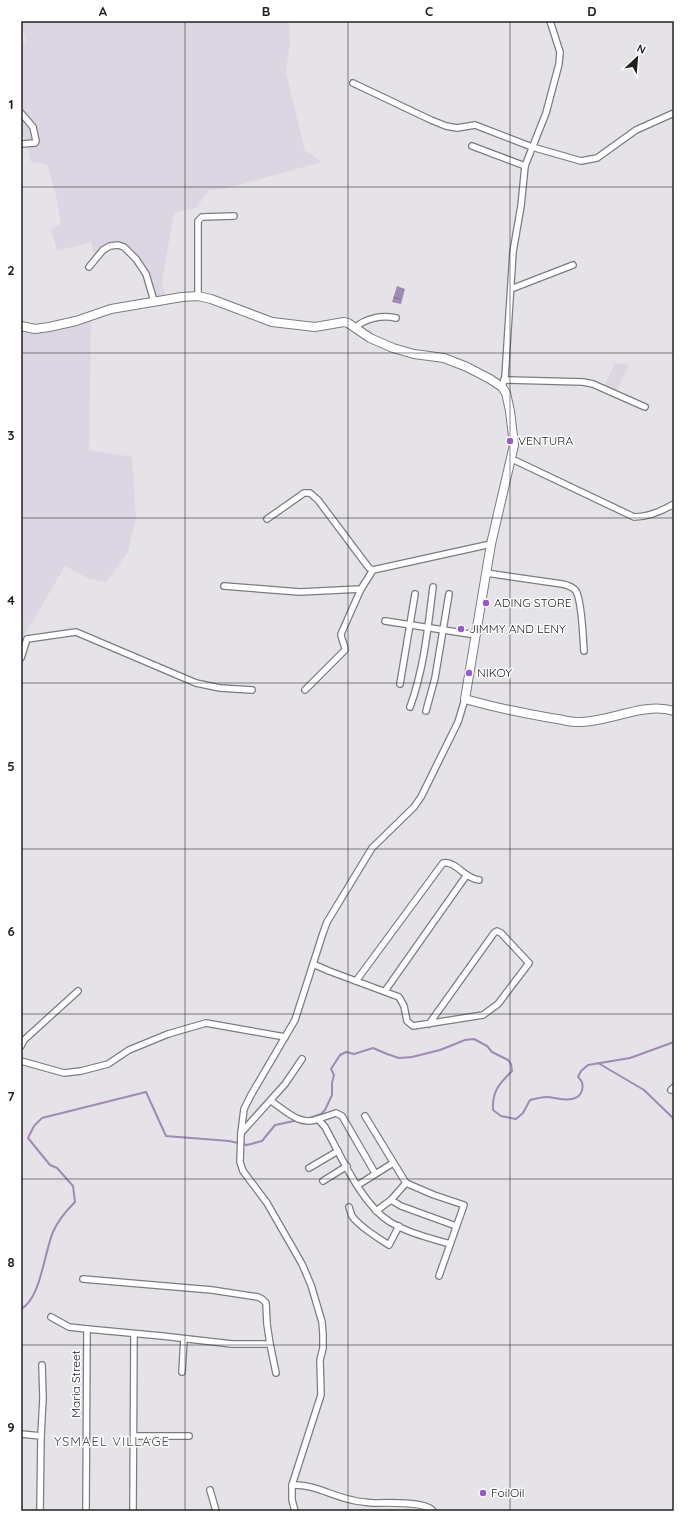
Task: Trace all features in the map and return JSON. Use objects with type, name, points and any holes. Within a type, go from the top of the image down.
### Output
[{"type":"street","points":[[295,1511],[292,1500],[292,1485],[321,1395],[320,1360],[323,1348],[322,1322],[311,1286],[302,1264],[266,1203],[243,1171],[240,1162],[240,1133],[244,1109],[295,1020],[327,922],[372,848],[421,797],[462,711],[491,544],[512,459],[514,445],[512,422],[503,384],[513,252],[525,166],[546,113],[559,64],[560,52],[550,21]]},
{"type":"street","points":[[353,83],[446,126],[457,128],[476,125],[532,147],[581,161],[597,158],[636,130],[674,113]]},
{"type":"street","points":[[21,113],[33,127],[36,141],[35,143],[21,144]]},
{"type":"street","points":[[472,146],[525,166]]},
{"type":"street","points":[[198,296],[198,220],[202,216],[234,216]]},
{"type":"street","points":[[89,267],[103,250],[110,246],[118,245],[124,247],[136,259],[146,274],[154,301]]},
{"type":"street","points":[[511,289],[573,265]]},
{"type":"street","points":[[21,326],[35,329],[48,327],[76,321],[111,309],[154,301],[198,296],[211,299],[272,322],[315,327],[344,322],[348,323],[370,338],[393,348],[414,354],[444,358],[503,384],[583,382],[593,384],[645,407]]},
{"type":"street","points":[[355,328],[359,324],[374,318],[386,316],[396,318]]},
{"type":"street","points":[[512,459],[634,516],[643,517],[668,508],[674,504]]},
{"type":"street","points":[[267,519],[304,493],[310,493],[318,500],[369,568],[373,570]]},
{"type":"street","points":[[305,690],[345,650],[345,645],[341,639],[341,634],[361,589],[373,570],[491,544]]},
{"type":"street","points":[[486,574],[570,586],[576,591],[579,600],[584,651]]},
{"type":"street","points":[[224,586],[300,592],[361,589]]},
{"type":"street","points":[[410,707],[419,675],[428,628],[433,586]]},
{"type":"street","points":[[400,684],[415,594]]},
{"type":"street","points":[[426,711],[435,678],[449,594]]},
{"type":"street","points":[[385,621],[476,635]]},
{"type":"street","points":[[21,658],[27,639],[76,632],[196,683],[220,688],[252,690]]},
{"type":"street","points":[[465,699],[518,713],[580,722],[605,720],[641,709],[667,709],[674,711]]},
{"type":"street","points":[[356,980],[443,863],[453,865],[466,876],[479,880]]},
{"type":"street","points":[[384,991],[466,876]]},
{"type":"street","points":[[313,964],[384,991],[398,998],[404,1006],[409,1024],[413,1026],[429,1024],[483,1015],[498,1004],[529,963],[501,932],[497,931],[494,933],[429,1024]]},
{"type":"street","points":[[21,1046],[24,1040],[78,991]]},
{"type":"street","points":[[21,1061],[64,1073],[81,1071],[108,1064],[129,1050],[168,1034],[206,1023],[285,1037]]},
{"type":"street","points":[[240,1133],[271,1100],[302,1059]]},
{"type":"street","points":[[271,1100],[301,1121],[308,1122],[336,1113],[342,1116],[375,1173]]},
{"type":"street","points":[[365,1116],[406,1183],[434,1195],[464,1205],[439,1276]]},
{"type":"street","points":[[316,1120],[325,1127],[358,1185],[376,1211],[390,1222],[423,1236],[450,1244]]},
{"type":"street","points":[[309,1168],[338,1151]]},
{"type":"street","points":[[358,1185],[393,1163]]},
{"type":"street","points":[[323,1181],[347,1166]]},
{"type":"street","points":[[376,1211],[391,1200],[406,1183]]},
{"type":"street","points":[[391,1200],[401,1206],[456,1226]]},
{"type":"street","points":[[349,1207],[352,1216],[357,1221],[389,1245],[399,1226]]},
{"type":"street","points":[[83,1279],[212,1290],[258,1297],[266,1304],[267,1324],[276,1373]]},
{"type":"street","points":[[51,1317],[69,1327],[232,1344],[270,1344]]},
{"type":"street","name":"Maria Street","points":[[86,1511],[87,1329]]},
{"type":"street","points":[[133,1511],[134,1334]]},
{"type":"street","points":[[182,1372],[184,1339]]},
{"type":"street","points":[[40,1511],[40,1436],[43,1398],[42,1365]]},
{"type":"street","points":[[21,1434],[40,1436]]},
{"type":"street","points":[[134,1436],[189,1436]]},
{"type":"street","points":[[292,1485],[319,1489],[351,1500],[421,1504],[432,1509],[433,1511]]},
{"type":"street","points":[[210,1490],[216,1511]]},
{"type":"shaded area","points":[[21,21],[289,21],[290,43],[286,72],[305,151],[322,162],[224,189],[209,190],[197,207],[174,213],[162,281],[165,295],[156,298],[147,270],[128,246],[109,243],[95,256],[91,242],[57,251],[51,229],[61,224],[56,195],[47,164],[31,162],[21,128],[21,42],[26,42]]},
{"type":"shaded area","points":[[91,321],[89,450],[132,457],[136,518],[128,552],[106,582],[89,579],[65,566],[21,639],[22,328],[51,330]]},
{"type":"shaded area","points":[[615,363],[629,365],[616,392],[604,387]]},
{"type":"water","points":[[397,286],[405,289],[401,304],[392,302]]},
{"type":"waterway","points":[[307,1119],[321,1114],[325,1110],[332,1095],[334,1075],[331,1069],[340,1055],[346,1052],[354,1054],[373,1048],[399,1058],[412,1057],[440,1050],[465,1040],[474,1039],[487,1046],[492,1052],[508,1060],[511,1064],[512,1071],[503,1080],[495,1093],[493,1110],[501,1116],[516,1119],[523,1113],[530,1100],[546,1097],[569,1099],[579,1096],[583,1087],[578,1077],[581,1071],[588,1065],[630,1058],[674,1042]]},
{"type":"waterway","points":[[598,1063],[644,1090],[674,1119]]},
{"type":"waterway","points":[[21,1309],[28,1303],[38,1285],[55,1228],[62,1216],[75,1202],[73,1186],[57,1168],[50,1165],[28,1138],[34,1126],[42,1118],[146,1092],[166,1136],[229,1141],[247,1145],[262,1141],[275,1125],[299,1120]]},
{"type":"place","name":"VENTURA","points":[[510,441]]},
{"type":"place","name":"ADING STORE","points":[[486,603]]},
{"type":"place","name":"JIMMY AND LENY","points":[[461,629]]},
{"type":"place","name":"NIKOY","points":[[469,673]]},
{"type":"place","name":"FoilOil","points":[[483,1493]]},
{"type":"district","name":"YSMAEL VILLAGE","points":[[112,1441]]}]
